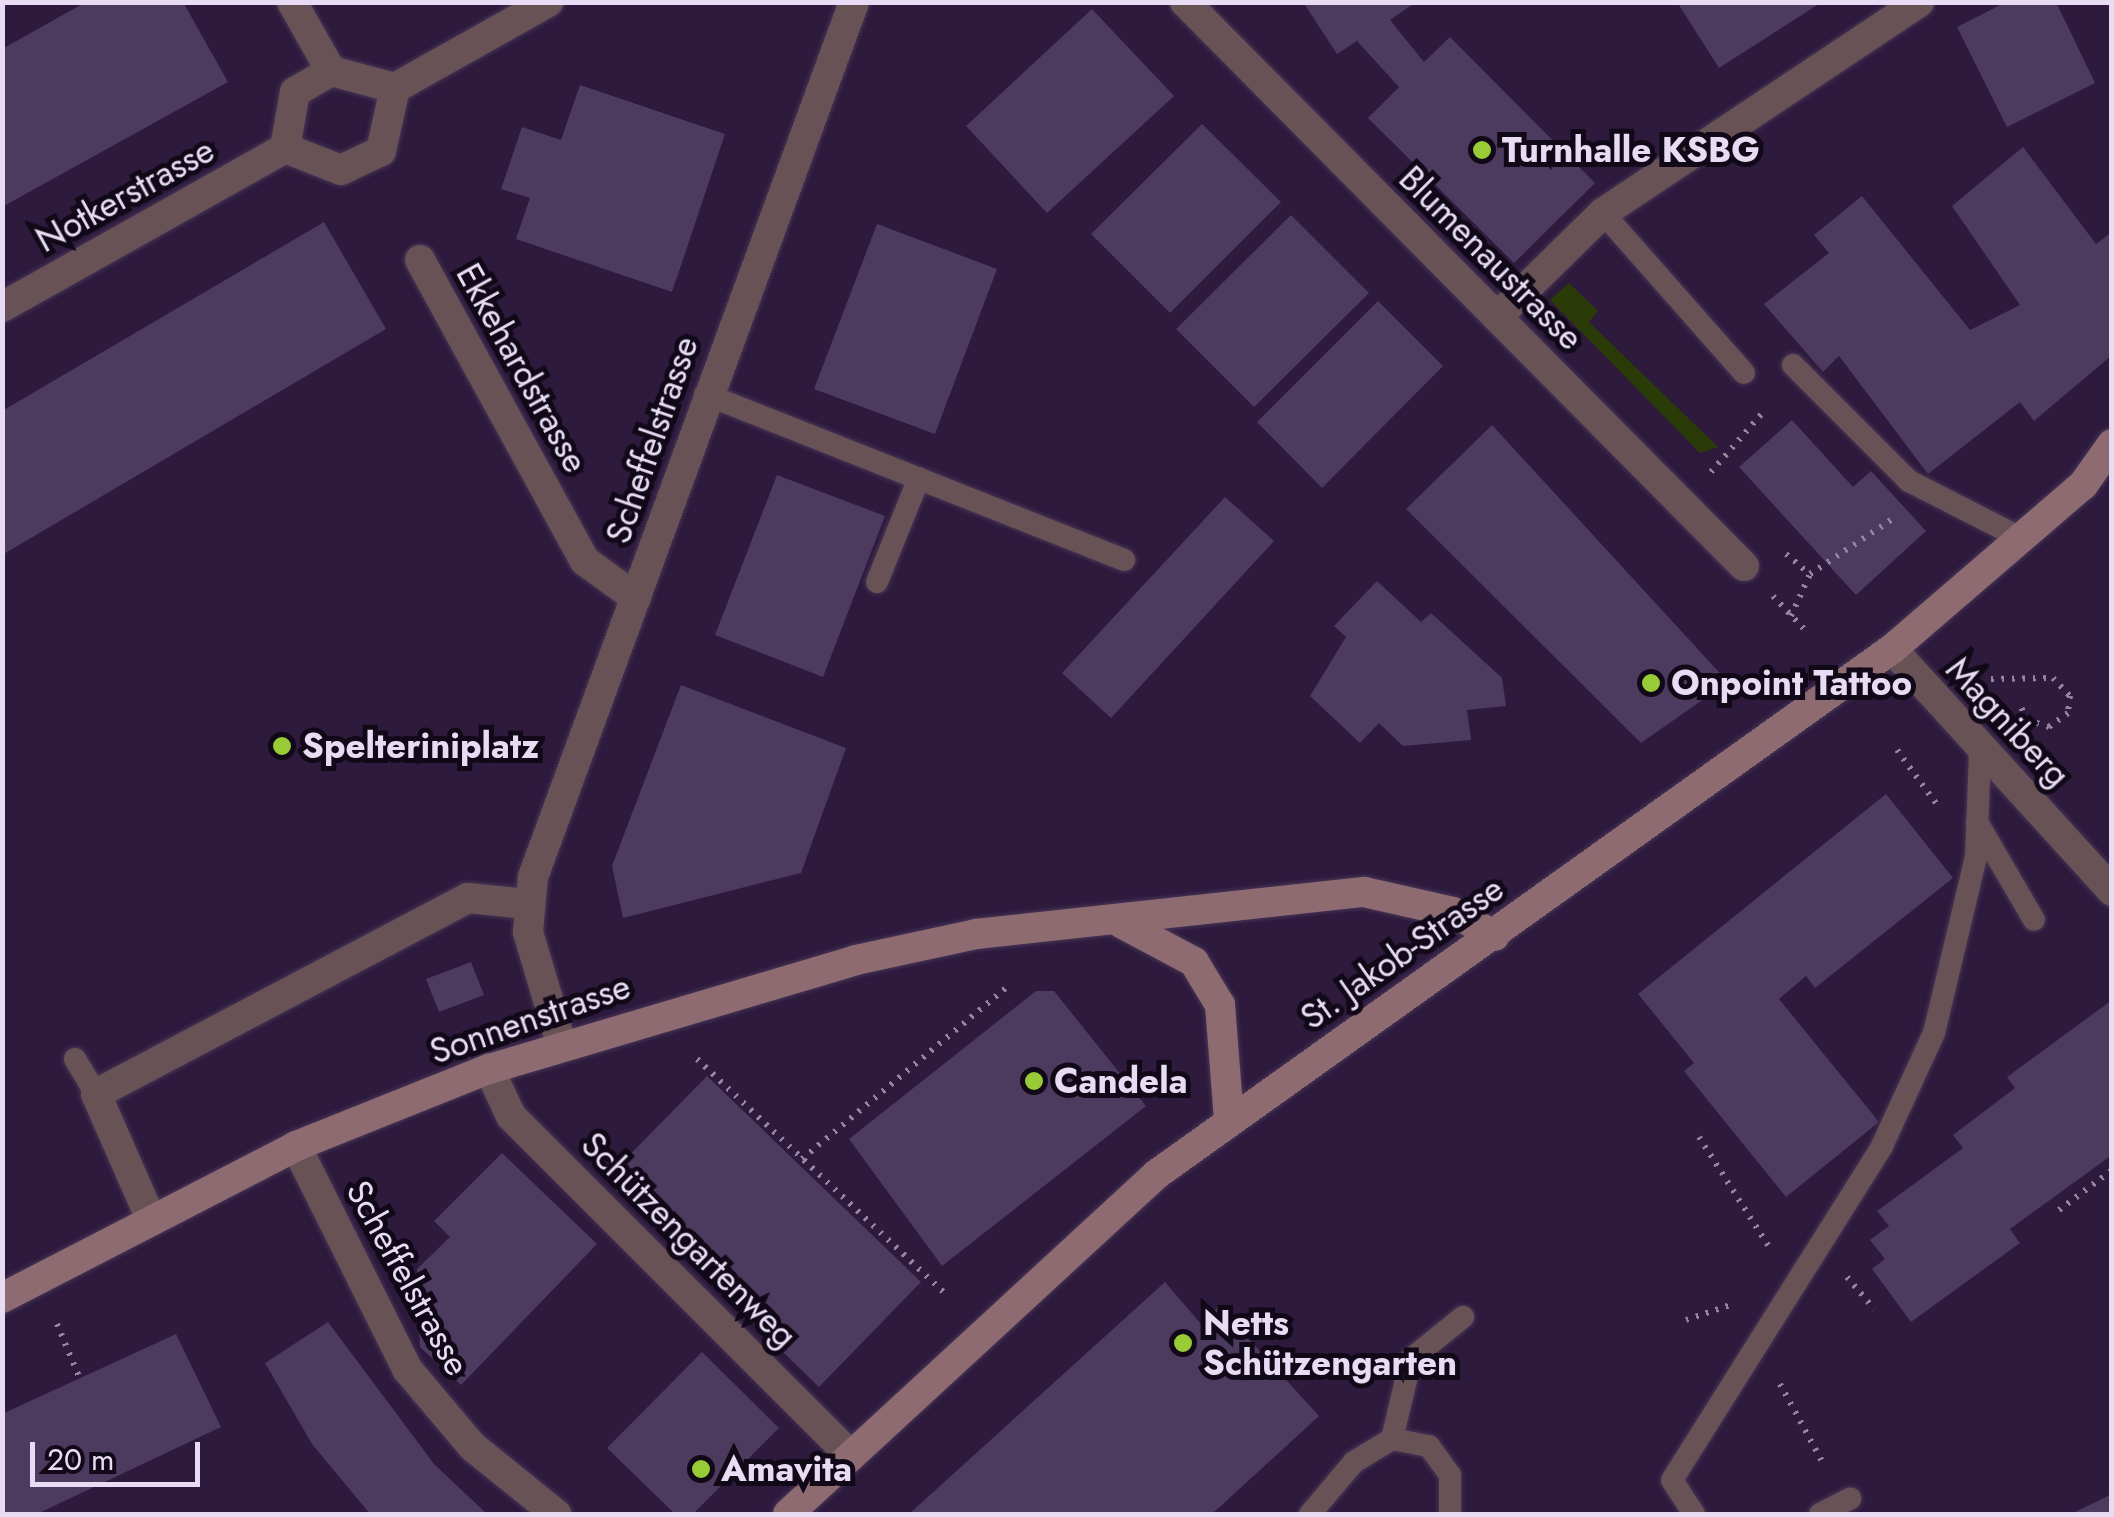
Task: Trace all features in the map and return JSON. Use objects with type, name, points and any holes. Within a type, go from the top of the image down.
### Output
[{"type":"main road","name":"St. Jakob-Strasse","points":[[788,1514],[1229,1118],[1494,936],[1892,649],[2017,536],[2097,482],[2112,444]]},
{"type":"main road","name":"Sonnenstrasse","points":[[2,1298],[150,1218],[296,1146],[488,1069],[562,1043],[924,945],[1364,892],[1453,912],[1494,936]]},
{"type":"main road","points":[[1118,922],[1194,962],[1220,1005],[1229,1118]]},
{"type":"street","points":[[292,2],[332,71]]},
{"type":"street","points":[[395,88],[381,151],[341,170],[284,148],[294,92],[332,71],[395,88],[548,2]]},
{"type":"street","name":"Scheffelstrasse","points":[[562,1043],[534,962],[528,904],[705,394],[854,2]]},
{"type":"street","name":"Blumenaustrasse","points":[[1185,2],[1744,566]]},
{"type":"street","points":[[1497,317],[1603,213],[1919,2]]},
{"type":"street","name":"Notkerstrasse","points":[[2,307],[284,148]]},
{"type":"street","name":"Ekkehardstrasse","points":[[420,260],[585,562],[636,598]]},
{"type":"street","name":"Magniberg","points":[[1892,649],[1980,753],[2111,889]]},
{"type":"street","points":[[150,1218],[96,1094],[468,898],[528,904]]},
{"type":"street","name":"Schützengartenweg","points":[[488,1069],[512,1116],[850,1455]]},
{"type":"street","name":"Scheffelstrasse","points":[[296,1146],[408,1370],[473,1447],[556,1514]]},
{"type":"lane","points":[[1603,213],[1744,373]]},
{"type":"lane","points":[[1798,370],[1909,481],[2017,536]]},
{"type":"lane","points":[[705,394],[1124,560]]},
{"type":"lane","points":[[877,582],[919,478]]},
{"type":"lane","points":[[1694,1514],[1672,1480],[1796,1277],[1882,1146],[1928,1048],[1976,856],[1980,753]]},
{"type":"lane","points":[[1975,819],[2034,920]]},
{"type":"lane","points":[[75,1059],[96,1094]]},
{"type":"lane","points":[[1392,1439],[1412,1359],[1463,1318]]},
{"type":"lane","points":[[1310,1514],[1354,1462],[1392,1439],[1430,1446],[1450,1476],[1450,1514]]},
{"type":"lane","points":[[1820,1514],[1848,1500]]},
{"type":"path","points":[[1720,488],[1710,471],[1723,451],[1798,370]]},
{"type":"path","points":[[1791,616],[1810,574],[1901,513]]},
{"type":"path","points":[[1770,540],[1810,574]]},
{"type":"path","points":[[1991,679],[2053,678],[2070,696],[2068,712],[2050,728],[2034,725],[2020,705]]},
{"type":"path","points":[[802,1158],[1006,987]]},
{"type":"path","points":[[697,1059],[948,1296]]},
{"type":"path","points":[[1699,1137],[1750,1205],[1746,1221],[1796,1277]]},
{"type":"path","points":[[2060,1210],[2112,1170]]},
{"type":"path","points":[[57,1324],[80,1379]]},
{"type":"path","points":[[1781,1386],[1848,1500]]},
{"type":"green space","points":[[1569,283],[1598,311],[1589,322],[1718,447],[1700,453],[1550,300]]},
{"type":"building","points":[[86,2],[183,2],[228,82],[2,207],[2,49]]},
{"type":"building","name":"Turnhalle KSBG","points":[[1303,2],[1416,2],[1390,20],[1424,62],[1450,37],[1595,183],[1514,263],[1368,118],[1399,87],[1357,41],[1337,54]]},
{"type":"building","points":[[1677,2],[1822,2],[1719,68]]},
{"type":"building","points":[[2006,2],[2056,2],[2095,83],[2007,127],[1957,27]]},
{"type":"building","points":[[1092,9],[1174,96],[1047,213],[966,126]]},
{"type":"building","points":[[580,85],[725,134],[672,292],[516,239],[530,198],[501,189],[522,127],[561,140]]},
{"type":"building","points":[[1202,124],[1281,202],[1170,313],[1091,234]]},
{"type":"building","points":[[2023,147],[2096,244],[2112,232],[2112,355],[2034,421],[2020,402],[1928,474],[1839,356],[1823,372],[1764,304],[1829,253],[1814,235],[1862,196],[1970,330],[2020,305],[1952,206]]},
{"type":"building","points":[[1291,215],[1369,293],[1254,407],[1176,329]]},
{"type":"building","points":[[324,222],[386,329],[2,555],[2,411]]},
{"type":"building","points":[[877,224],[997,269],[935,434],[814,389]]},
{"type":"building","points":[[1378,301],[1443,366],[1322,488],[1257,422]]},
{"type":"building","points":[[1792,420],[1853,487],[1871,471],[1926,531],[1856,595],[1739,467]]},
{"type":"building","points":[[1492,425],[1728,682],[1641,743],[1406,509]]},
{"type":"building","points":[[777,475],[885,516],[823,677],[715,635]]},
{"type":"building","points":[[1225,497],[1274,541],[1111,718],[1062,673]]},
{"type":"building","points":[[1377,581],[1421,622],[1431,613],[1502,678],[1506,706],[1467,710],[1471,740],[1403,746],[1379,723],[1360,743],[1310,696],[1346,637],[1334,626]]},
{"type":"building","points":[[681,685],[846,748],[801,873],[623,918],[612,866]]},
{"type":"building","points":[[1886,794],[1953,878],[1815,988],[1806,976],[1779,999],[1879,1122],[1786,1197],[1684,1071],[1694,1063],[1638,994]]},
{"type":"building","points":[[471,962],[484,995],[439,1012],[426,979]]},
{"type":"building","points":[[1036,991],[1054,991],[1146,1106],[942,1266],[849,1139]]},
{"type":"building","points":[[2112,1000],[2112,1155],[2010,1229],[2020,1243],[1911,1322],[1872,1269],[1885,1259],[1870,1240],[1889,1226],[1877,1211],[1963,1148],[1953,1135],[2015,1088],[2007,1077]]},
{"type":"building","points":[[707,1076],[921,1282],[819,1387],[605,1180]]},
{"type":"building","points":[[502,1153],[597,1244],[461,1385],[420,1347],[417,1269],[450,1237],[434,1221]]},
{"type":"building","points":[[1165,1282],[1201,1324],[1219,1306],[1319,1416],[1212,1514],[909,1514]]},
{"type":"building","points":[[328,1322],[434,1464],[487,1514],[370,1514],[312,1444],[265,1363]]},
{"type":"building","points":[[176,1334],[221,1427],[37,1514],[2,1514],[2,1414]]},
{"type":"building","points":[[702,1352],[779,1428],[693,1514],[675,1514],[607,1448]]},
{"type":"building","points":[[2112,1494],[2112,1514],[2071,1514]]},
{"type":"place","name":"Turnhalle KSBG","points":[[1482,150]]},
{"type":"place","name":"Onpoint Tattoo","points":[[1651,683]]},
{"type":"place","name":"Spelteriniplatz","points":[[282,746]]},
{"type":"place","name":"Candela","points":[[1034,1081]]},
{"type":"place","name":"Netts Schützengarten","points":[[1183,1343]]},
{"type":"place","name":"Amavita","points":[[701,1469]]}]
